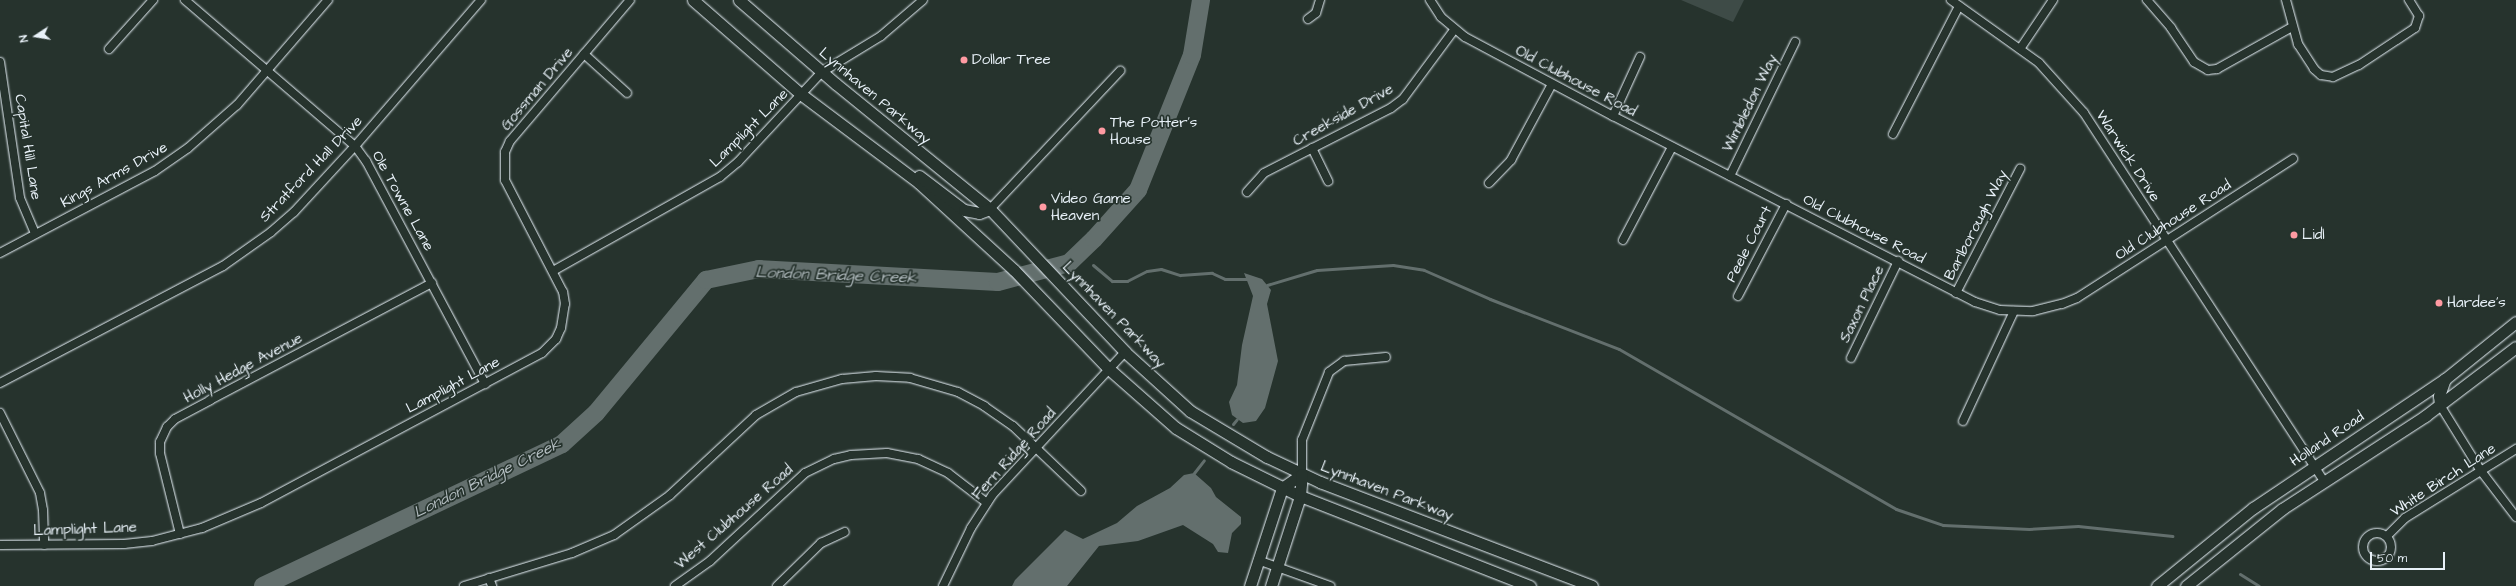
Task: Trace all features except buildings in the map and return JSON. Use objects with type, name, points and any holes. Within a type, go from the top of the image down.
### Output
[{"type":"main road","points":[[693,0],[802,94],[902,169],[1014,270],[1044,303],[1110,369],[1176,428],[1231,462],[1282,488],[1530,586]]},
{"type":"main road","name":"Lynnhaven Parkway","points":[[740,0],[822,72],[990,209],[1031,253],[1062,283],[1125,352],[1190,411],[1231,437],[1302,474],[1592,586]]},
{"type":"main road","points":[[902,169],[923,178],[964,210],[979,213],[990,209]]},
{"type":"main road","name":"Holland Road","points":[[2157,586],[2253,508],[2445,379],[2516,322]]},
{"type":"main road","points":[[2186,586],[2250,533],[2324,481],[2440,405],[2516,346]]},
{"type":"main road","points":[[2440,405],[2440,396],[2445,379]]},
{"type":"main road","points":[[1250,586],[1282,488],[1302,474]]},
{"type":"main road","points":[[1271,586],[1300,496],[1302,474]]},
{"type":"street","points":[[109,48],[152,0]]},
{"type":"street","name":"Ole Towne Lane","points":[[185,0],[355,146],[366,161],[485,384]]},
{"type":"street","name":"Kings Arms Drive","points":[[0,253],[155,171],[188,148],[237,104],[328,0]]},
{"type":"street","name":"Stratford Hall Drive","points":[[0,383],[223,266],[248,250],[294,212],[355,146],[481,0]]},
{"type":"street","name":"Gossman Drive","points":[[553,270],[506,180],[504,160],[510,141],[630,0]]},
{"type":"street","name":"Lamplight Lane","points":[[0,545],[124,544],[180,534],[230,518],[261,504],[542,353],[556,339],[563,322],[565,304],[561,285],[553,270],[720,177],[738,162],[822,72],[881,36],[923,0]]},
{"type":"street","points":[[1308,19],[1316,13],[1320,0]]},
{"type":"street","name":"Old Clubhouse Road","points":[[1430,0],[1441,17],[1454,30],[1612,116],[1898,261],[1956,293],[1987,307],[2014,311],[2046,309],[2077,298],[2293,159]]},
{"type":"street","name":"Warwick Drive","points":[[1951,0],[2020,49],[2048,71],[2084,113],[2166,241],[2324,481]]},
{"type":"street","points":[[2020,49],[2053,0]]},
{"type":"street","points":[[2147,0],[2171,28],[2194,62],[2208,70],[2216,69],[2292,27]]},
{"type":"street","points":[[2286,0],[2292,27],[2298,44],[2314,69],[2326,77],[2340,76],[2415,28],[2419,16],[2410,0]]},
{"type":"street","points":[[1893,134],[1959,6]]},
{"type":"street","name":"Creekside Drive","points":[[1247,192],[1264,173],[1391,108],[1403,99],[1454,30]]},
{"type":"street","name":"Wimbledon Way","points":[[1730,176],[1795,42]]},
{"type":"street","points":[[584,54],[627,93]]},
{"type":"street","points":[[1612,116],[1640,57]]},
{"type":"street","name":"Capital Hill Lane","points":[[0,62],[19,192],[26,217],[35,234]]},
{"type":"street","points":[[990,209],[1120,71]]},
{"type":"street","points":[[1489,183],[1511,160],[1552,84]]},
{"type":"street","points":[[1623,240],[1672,147]]},
{"type":"street","points":[[1312,148],[1328,181]]},
{"type":"street","name":"Barlborough Way","points":[[1956,293],[2020,169]]},
{"type":"street","name":"Peele Court","points":[[1738,296],[1786,204]]},
{"type":"street","name":"Saxon Place","points":[[1852,358],[1898,261]]},
{"type":"street","name":"Holly Hedge Avenue","points":[[180,534],[160,453],[160,442],[167,427],[175,419],[432,283]]},
{"type":"street","points":[[1963,421],[2014,311]]},
{"type":"street","name":"Fern Ridge Road","points":[[943,586],[971,528],[987,503],[1125,352]]},
{"type":"street","points":[[1302,474],[1302,440],[1329,372],[1344,362],[1386,357]]},
{"type":"street","points":[[464,586],[490,582],[572,553],[614,535],[670,495],[756,415],[796,392],[822,383],[876,376],[910,378],[939,385],[984,406],[1037,447],[1081,491]]},
{"type":"street","points":[[2440,405],[2481,471],[2516,517]]},
{"type":"street","points":[[0,413],[40,493],[44,510],[44,545]]},
{"type":"street","name":"White Birch Lane","points":[[2387,536],[2405,518],[2516,449]]},
{"type":"street","name":"West Clubhouse Road","points":[[675,586],[710,561],[805,473],[828,462],[851,455],[887,453],[918,460],[948,473],[987,503]]},
{"type":"street","points":[[777,586],[821,543],[845,532]]},
{"type":"street","points":[[1258,560],[1330,586]]},
{"type":"shaded area","points":[[1681,0],[1744,0],[1733,22]]},
{"type":"shaded area","points":[[1244,273],[1262,279],[1271,290],[1267,304],[1278,361],[1265,408],[1256,421],[1243,423],[1232,415],[1229,402],[1237,385],[1242,345],[1253,296]]},
{"type":"shaded area","points":[[1194,473],[1211,488],[1216,497],[1241,517],[1241,524],[1232,533],[1228,553],[1218,552],[1213,544],[1183,525],[1138,541],[1099,546],[1067,586],[1012,586],[1015,580],[1065,530],[1083,539],[1117,523],[1137,506],[1170,488],[1184,475]]},
{"type":"waterway","name":"London Bridge Creek","points":[[263,586],[562,444],[596,413],[706,280],[759,269],[998,282],[1069,263],[1094,239],[1138,190],[1192,55],[1201,0]]},
{"type":"waterway","points":[[1093,265],[1112,281],[1127,281],[1147,271],[1161,269],[1180,275],[1212,273],[1225,279],[1247,279]]},
{"type":"waterway","points":[[1267,285],[1317,270],[1393,265],[1424,270],[1490,299],[1619,349],[1896,509],[1943,525],[2029,529],[2078,526],[2172,536]]},
{"type":"waterway","points":[[1233,424],[1237,419]]},
{"type":"waterway","points":[[1194,473],[1204,460]]},
{"type":"waterway","points":[[2240,574],[2259,586]]},
{"type":"place","name":"Dollar Tree","points":[[964,60]]},
{"type":"place","name":"The Potter's House","points":[[1102,131]]},
{"type":"place","name":"Video Game Heaven","points":[[1043,207]]},
{"type":"place","name":"Lidl","points":[[2294,235]]},
{"type":"place","name":"Hardee's","points":[[2439,303]]}]
